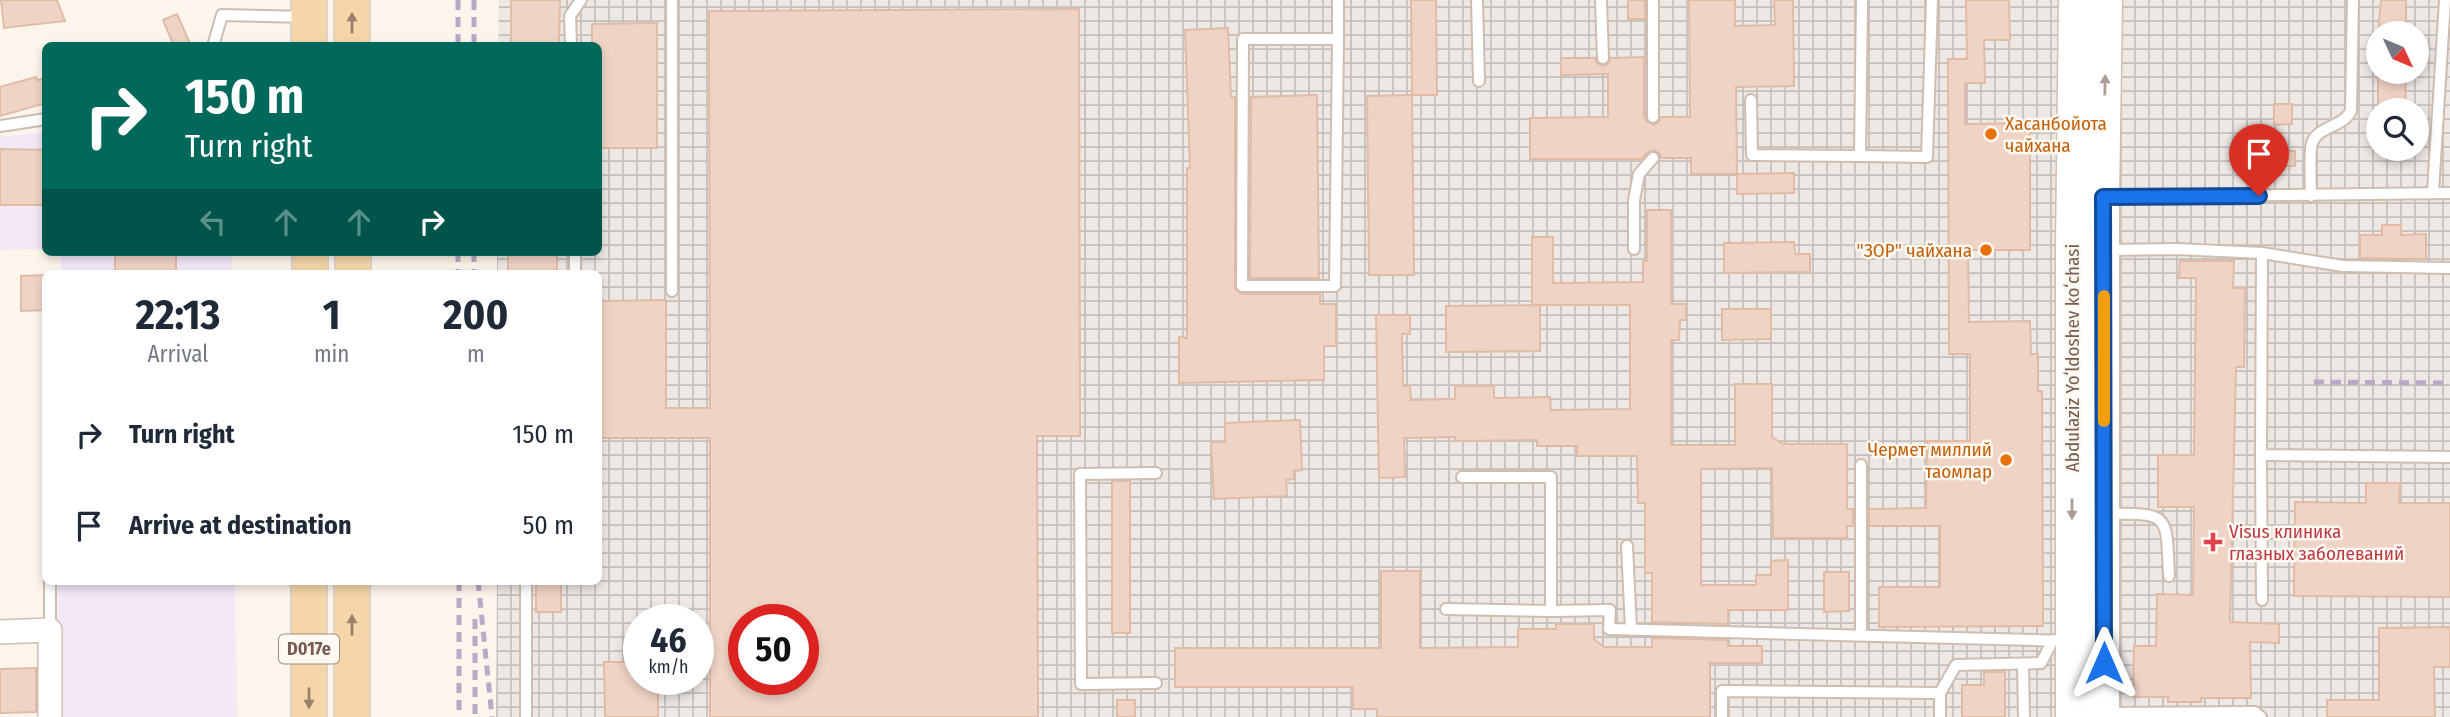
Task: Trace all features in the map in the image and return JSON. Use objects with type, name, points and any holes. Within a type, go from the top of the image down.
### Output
[{"type":"main road","points":[[352,0],[352,42]]},
{"type":"main road","name":"Abdulaziz Yoʻldoshev koʻchasi","points":[[2072,717],[2063,640],[2088,250],[2088,197],[2076,0]]},
{"type":"main road","name":"Abdulaziz Yoʻldoshev koʻchasi","points":[[2088,197],[2106,0]]},
{"type":"main road","name":"Abdulaziz Yoʻldoshev koʻchasi","points":[[2088,250],[2105,514],[2103,715]]},
{"type":"main road","name":"D017e","points":[[309,585],[309,717]]},
{"type":"main road","name":"D017e","points":[[352,585],[352,717]]},
{"type":"street","points":[[0,632],[50,631],[50,717]]},
{"type":"lane","points":[[571,42],[570,16],[581,0]]},
{"type":"lane","points":[[672,0],[672,291]]},
{"type":"lane","points":[[1338,0],[1338,39],[1335,286],[1242,286],[1243,39],[1338,39]]},
{"type":"lane","points":[[1477,0],[1479,81]]},
{"type":"lane","points":[[1601,0],[1602,58]]},
{"type":"lane","points":[[1653,0],[1654,117]]},
{"type":"lane","points":[[1860,156],[1862,0]]},
{"type":"lane","points":[[1751,100],[1752,155],[1927,157],[1932,0]]},
{"type":"lane","points":[[2311,196],[2312,143],[2318,135],[2343,122],[2351,111],[2353,0]]},
{"type":"lane","points":[[2433,192],[2445,0]]},
{"type":"lane","points":[[214,42],[222,15],[309,21]]},
{"type":"lane","points":[[0,126],[42,120]]},
{"type":"lane","points":[[1634,249],[1634,200],[1639,174],[1653,159]]},
{"type":"lane","points":[[2088,197],[2450,193]]},
{"type":"lane","points":[[2088,250],[2177,249],[2262,253],[2343,266],[2450,268]]},
{"type":"lane","points":[[2262,253],[2262,600]]},
{"type":"lane","points":[[2261,455],[2450,457]]},
{"type":"lane","points":[[1861,465],[1861,635]]},
{"type":"lane","points":[[1156,473],[1080,474],[1081,684],[1156,683]]},
{"type":"lane","points":[[1462,477],[1551,477],[1551,611]]},
{"type":"lane","points":[[2105,514],[2148,513],[2160,520],[2166,531],[2169,576]]},
{"type":"lane","points":[[1627,546],[1631,629]]},
{"type":"lane","points":[[50,585],[50,631]]},
{"type":"lane","points":[[526,585],[526,717]]},
{"type":"lane","points":[[1446,609],[1610,610],[1609,629],[2063,640]]},
{"type":"lane","points":[[1940,717],[1940,693],[1956,665],[2041,663],[2063,640]]},
{"type":"lane","points":[[2023,664],[2024,717]]},
{"type":"lane","points":[[1722,717],[1722,691],[1940,693]]},
{"type":"lane","points":[[2103,715],[2255,712],[2261,717]]},
{"type":"shaded area","points":[[499,0],[2450,0],[2450,717],[496,717],[497,585],[602,585],[602,270],[497,270],[497,256],[602,256],[602,42],[498,42]]},
{"type":"shaded area","points":[[42,132],[42,249],[0,250],[0,137]]},
{"type":"shaded area","points":[[61,256],[231,256],[232,270],[61,270]]},
{"type":"shaded area","points":[[58,585],[235,585],[237,717],[57,717]]},
{"type":"building","points":[[1,0],[57,0],[65,21],[4,28]]},
{"type":"building","points":[[511,0],[560,0],[559,42],[511,42]]},
{"type":"building","points":[[1411,0],[1436,0],[1437,95],[1412,95]]},
{"type":"building","points":[[1628,0],[1645,0],[1645,19],[1628,19]]},
{"type":"building","points":[[1689,0],[1735,0],[1735,26],[1775,25],[1774,0],[1793,0],[1794,86],[1736,87],[1737,174],[1691,174],[1691,158],[1661,158],[1654,150],[1642,159],[1530,159],[1530,118],[1608,117],[1608,74],[1561,75],[1561,58],[1595,58],[1597,63],[1603,66],[1608,64],[1611,58],[1644,57],[1644,117],[1647,121],[1654,125],[1661,117],[1690,117]]},
{"type":"building","points":[[1966,0],[2009,0],[2010,40],[1984,40],[1985,83],[1965,83],[1965,124],[2030,123],[2030,250],[1968,250],[1969,322],[2030,321],[2031,354],[2038,354],[2038,391],[2042,391],[2043,626],[1879,627],[1879,587],[1940,587],[1940,526],[1869,526],[1869,509],[1926,508],[1927,441],[1970,441],[1970,354],[1949,354],[1948,59],[1967,59]]},
{"type":"building","points":[[2381,0],[2406,0],[2406,21],[2379,21]]},
{"type":"building","points":[[1079,9],[1080,436],[1037,436],[1038,717],[710,717],[710,695],[714,695],[714,604],[710,604],[710,438],[602,438],[602,301],[666,300],[666,408],[710,408],[709,11]]},
{"type":"building","points":[[177,14],[189,42],[172,42],[163,20]]},
{"type":"building","points":[[657,23],[657,148],[602,148],[602,42],[592,42],[592,24]]},
{"type":"building","points":[[1228,28],[1231,97],[1235,97],[1235,289],[1242,294],[1320,294],[1320,304],[1336,304],[1336,346],[1324,346],[1324,380],[1179,383],[1179,337],[1187,338],[1187,168],[1190,168],[1185,30]]},
{"type":"building","points":[[36,77],[37,80],[42,79],[42,104],[0,116],[0,87]]},
{"type":"building","points":[[2378,84],[2406,84],[2405,98],[2378,98]]},
{"type":"building","points":[[1317,95],[1319,278],[1250,278],[1251,97]]},
{"type":"building","points":[[1412,95],[1414,275],[1369,275],[1367,96]]},
{"type":"building","points":[[2274,104],[2292,104],[2292,124],[2274,125]]},
{"type":"building","points":[[0,149],[42,150],[42,205],[0,205]]},
{"type":"building","points":[[2277,151],[2295,151],[2295,166],[2277,166]]},
{"type":"building","points":[[1794,173],[1794,193],[1737,194],[1737,174]]},
{"type":"building","points":[[1647,210],[1671,210],[1671,304],[1686,304],[1686,320],[1680,320],[1679,340],[1671,340],[1671,445],[1735,445],[1735,384],[1772,384],[1772,437],[1783,444],[1847,444],[1847,509],[1853,509],[1853,526],[1847,526],[1847,538],[1773,538],[1772,468],[1701,469],[1701,585],[1756,585],[1756,575],[1771,575],[1771,561],[1788,560],[1788,610],[1728,610],[1728,624],[1652,622],[1652,573],[1645,573],[1645,503],[1638,503],[1637,456],[1577,456],[1577,446],[1537,446],[1537,440],[1455,441],[1455,437],[1404,438],[1405,477],[1379,478],[1376,315],[1410,315],[1410,334],[1402,334],[1403,386],[1410,386],[1411,400],[1455,399],[1455,386],[1494,386],[1494,398],[1550,397],[1551,410],[1630,409],[1630,305],[1532,305],[1532,237],[1553,237],[1553,283],[1643,282],[1643,261],[1647,261]]},
{"type":"building","points":[[2382,225],[2401,225],[2401,235],[2426,234],[2426,259],[2360,258],[2360,235],[2382,235]]},
{"type":"building","points":[[1794,242],[1795,254],[1810,254],[1810,272],[1724,273],[1724,243]]},
{"type":"building","points":[[115,256],[176,256],[176,270],[115,270]]},
{"type":"building","points":[[508,256],[557,256],[557,270],[508,270]]},
{"type":"building","points":[[2180,261],[2234,261],[2233,288],[2245,288],[2244,367],[2236,367],[2230,622],[2279,624],[2279,643],[2250,642],[2251,698],[2201,698],[2201,702],[2168,702],[2168,697],[2133,697],[2134,646],[2156,646],[2157,594],[2193,595],[2194,507],[2158,507],[2158,455],[2194,455],[2196,278],[2179,278]]},
{"type":"building","points":[[42,275],[42,310],[21,311],[21,276]]},
{"type":"building","points":[[1540,305],[1540,351],[1446,352],[1446,306]]},
{"type":"building","points":[[1722,309],[1771,309],[1771,339],[1722,340]]},
{"type":"building","points":[[1300,420],[1302,470],[1294,471],[1294,479],[1286,480],[1287,496],[1214,499],[1211,442],[1225,442],[1225,423]]},
{"type":"building","points":[[1112,481],[1130,481],[1130,633],[1112,633]]},
{"type":"building","points":[[2366,483],[2400,483],[2399,503],[2450,503],[2450,597],[2294,596],[2295,502],[2366,503]]},
{"type":"building","points":[[1381,571],[1420,571],[1420,648],[1518,647],[1518,629],[1556,629],[1556,624],[1594,624],[1594,639],[1604,647],[1652,647],[1652,638],[1728,640],[1728,646],[1762,646],[1762,663],[1710,663],[1710,717],[1377,717],[1377,709],[1353,709],[1353,687],[1175,687],[1175,648],[1381,648]]},
{"type":"building","points":[[1824,572],[1849,572],[1849,611],[1824,612]]},
{"type":"building","points":[[536,585],[561,585],[561,612],[536,612]]},
{"type":"building","points":[[2450,627],[2450,667],[2434,667],[2435,717],[2327,717],[2327,700],[2379,700],[2379,628]]},
{"type":"building","points":[[604,662],[623,662],[623,695],[658,695],[658,717],[605,717]]},
{"type":"building","points":[[36,668],[36,712],[0,713],[0,669]]},
{"type":"building","points":[[1984,672],[2005,672],[2005,717],[1962,717],[1962,685],[1984,685]]},
{"type":"building","points":[[1117,700],[1135,700],[1135,717],[1117,717]]},
{"type":"railway","points":[[458,0],[458,42]]},
{"type":"railway","points":[[474,0],[474,42]]},
{"type":"railway","points":[[458,256],[458,270]]},
{"type":"railway","points":[[474,256],[474,270]]},
{"type":"railway","points":[[2314,382],[2450,383]]},
{"type":"railway","points":[[459,585],[459,717]]},
{"type":"railway","points":[[478,585],[492,717]]},
{"type":"railway","points":[[475,619],[475,717]]},
{"type":"slow traffic","points":[[2104,296],[2104,421]]},
{"type":"place","name":"Хасанбойота чайхана","points":[[1991,134]]},
{"type":"place","name":"\"ЗОР\" чайхана","points":[[1986,250]]},
{"type":"place","name":"Чермет миллий таомлар","points":[[2006,460]]},
{"type":"place","name":"Visus клиника глазных заболеваний","points":[[2213,542]]},
{"type":"route","points":[[2104,663],[2103,197],[2259,196]]}]
